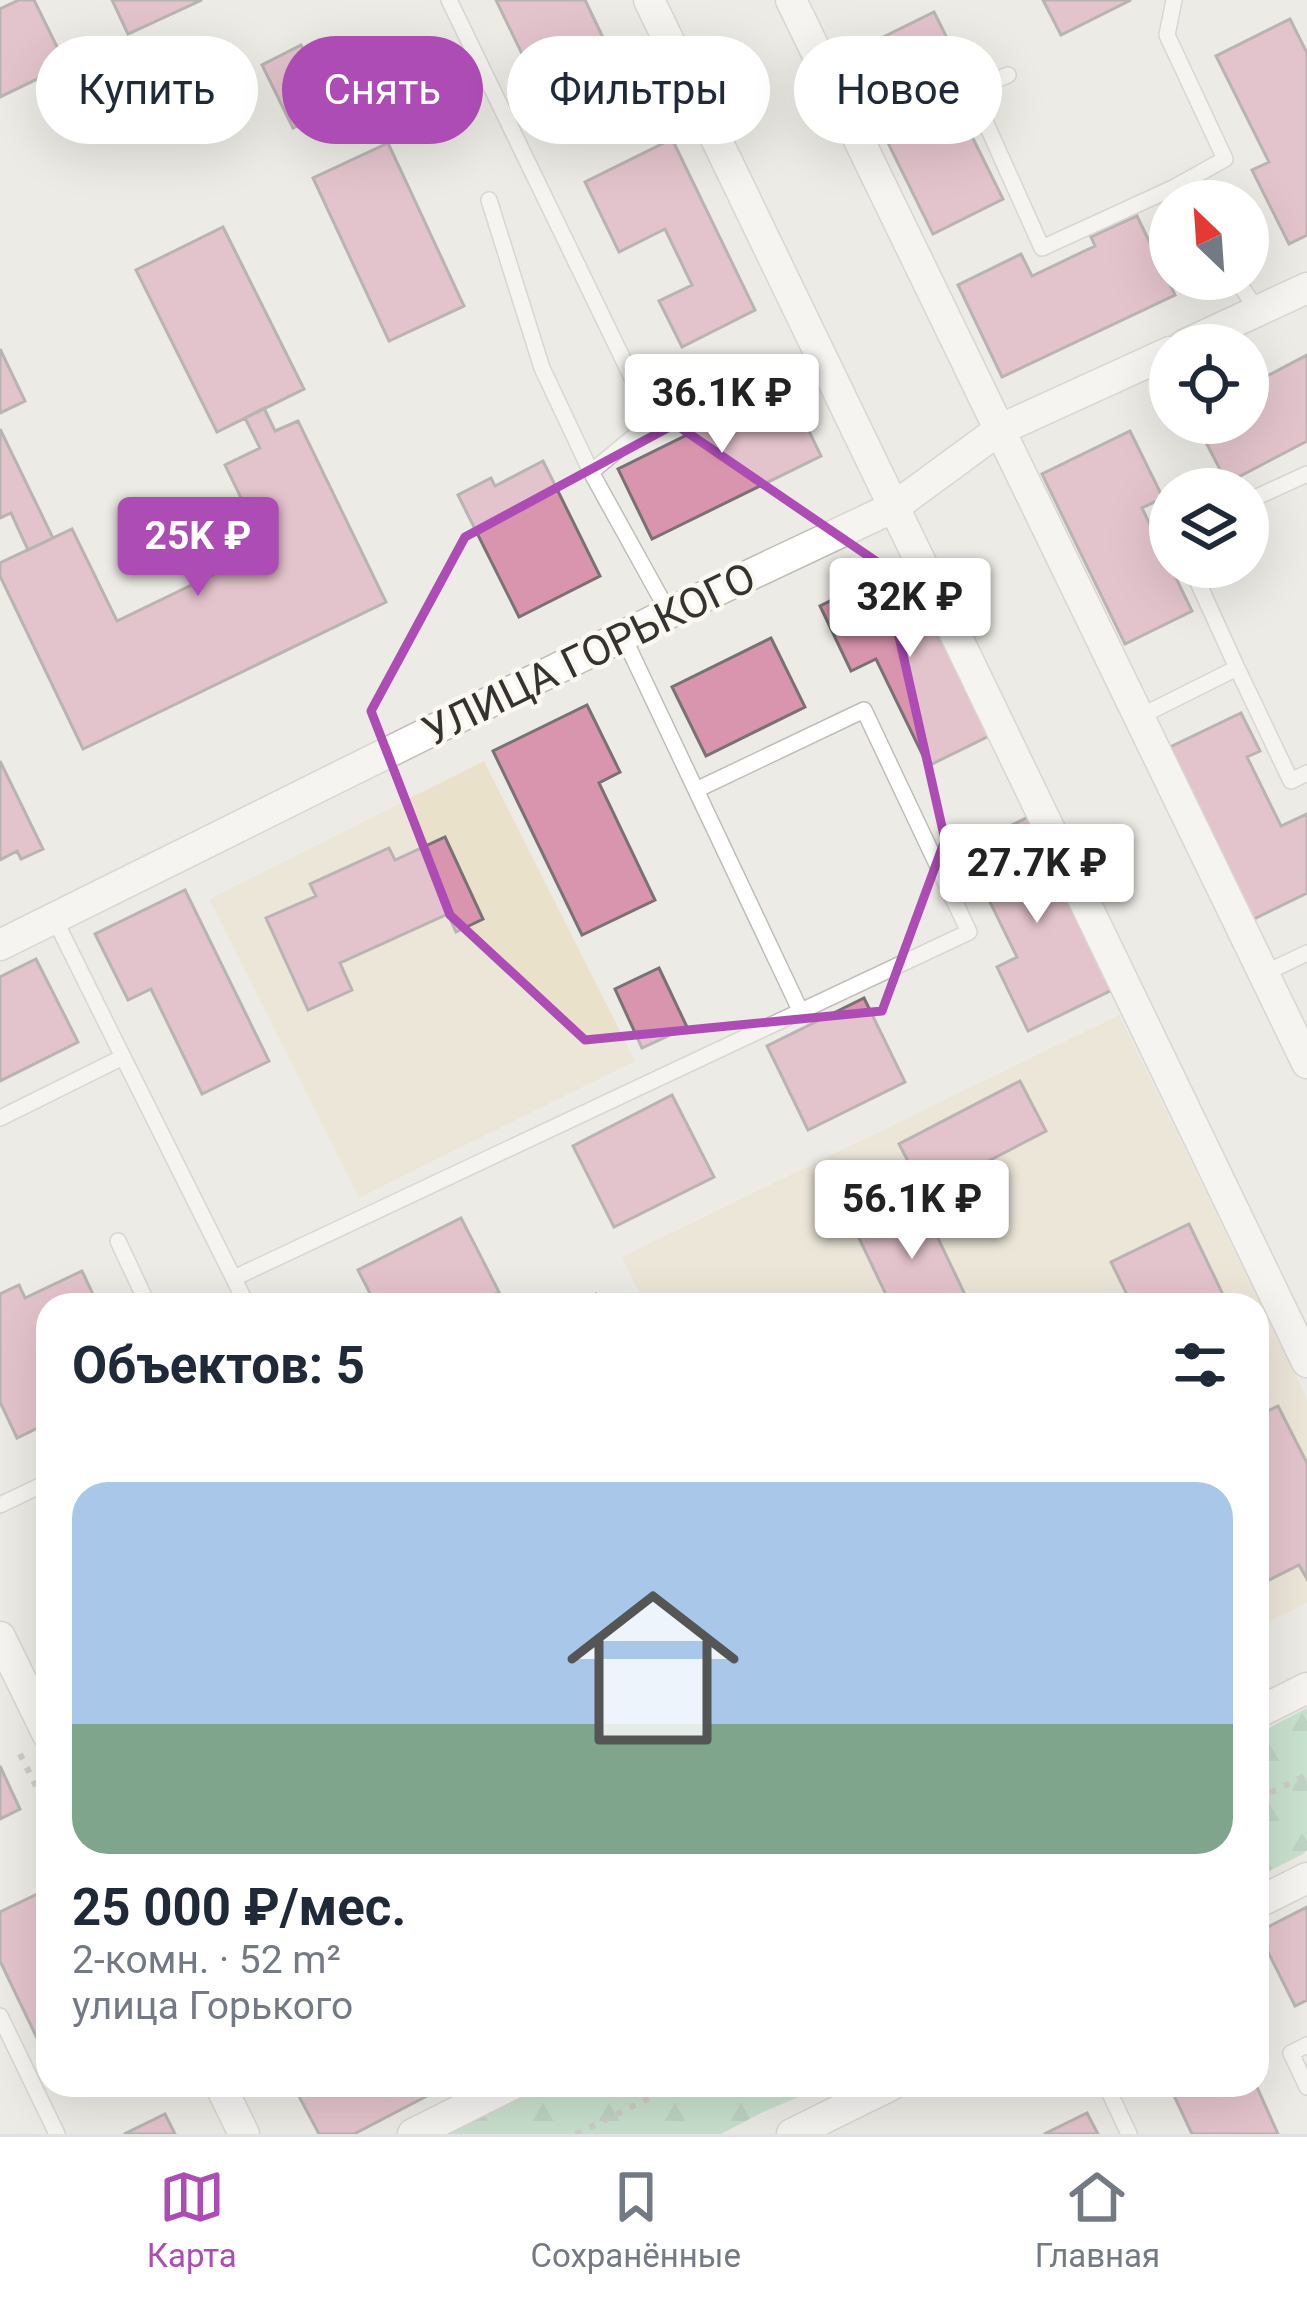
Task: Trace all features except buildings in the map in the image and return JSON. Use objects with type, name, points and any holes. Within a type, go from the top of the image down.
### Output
[{"type":"street","points":[[650,0],[1307,1362]]},
{"type":"street","points":[[790,0],[1307,1063]]},
{"type":"street","points":[[1230,324],[1307,288]]},
{"type":"street","name":"УЛИЦА ГОРЬКОГО","points":[[0,945],[669,613],[894,507],[999,430],[1149,362]]},
{"type":"street","points":[[0,1637],[36,1710]]},
{"type":"street","points":[[1269,1707],[1307,1688]]},
{"type":"street","points":[[1269,1897],[1307,1878]]},
{"type":"street","points":[[226,2097],[244,2134]]},
{"type":"street","points":[[413,2134],[487,2097]]},
{"type":"street","points":[[792,2134],[828,2126],[873,2097]]},
{"type":"lane","points":[[449,0],[653,421],[591,472]]},
{"type":"lane","points":[[1174,0],[1167,35],[1225,159],[1197,180]]},
{"type":"lane","points":[[1008,75],[970,90],[1042,248],[1149,206]]},
{"type":"lane","points":[[489,200],[542,368],[591,472],[669,613]]},
{"type":"lane","points":[[1250,300],[1258,311]]},
{"type":"lane","points":[[1269,491],[1307,474]]},
{"type":"lane","points":[[1201,588],[1291,781],[1307,773]]},
{"type":"lane","points":[[623,636],[801,1012]]},
{"type":"lane","points":[[1137,718],[1238,668]]},
{"type":"lane","points":[[234,1278],[969,932],[864,710],[696,790]]},
{"type":"lane","points":[[54,918],[241,1293]]},
{"type":"lane","points":[[1264,974],[1307,953]]},
{"type":"lane","points":[[0,1118],[123,1057]]},
{"type":"lane","points":[[118,1241],[142,1293]]},
{"type":"lane","points":[[0,1505],[36,1488]]},
{"type":"lane","points":[[0,2017],[36,2091]]},
{"type":"lane","points":[[1307,2045],[1291,2053],[1307,2087]]},
{"type":"lane","points":[[39,2097],[57,2134]]},
{"type":"lane","points":[[1112,2097],[1130,2134]]},
{"type":"path","points":[[19,1751],[36,1786]]},
{"type":"path","points":[[1269,1793],[1307,1775]]},
{"type":"path","points":[[576,2134],[652,2097]]},
{"type":"highlighted area","points":[[675,424],[883,566],[945,840],[882,1011],[585,1040],[450,915],[371,711],[465,537]]},
{"type":"shaded area","points":[[484,761],[635,1061],[359,1198],[209,899]]},
{"type":"shaded area","points":[[1119,1015],[1255,1293],[639,1293],[622,1257]]},
{"type":"shaded area","points":[[1269,1321],[1307,1399],[1307,1603],[1269,1622]]},
{"type":"green space","points":[[1307,1708],[1307,1850],[1269,1871],[1269,1728]]},
{"type":"green space","points":[[504,2097],[799,2097],[721,2134],[432,2134]]}]
